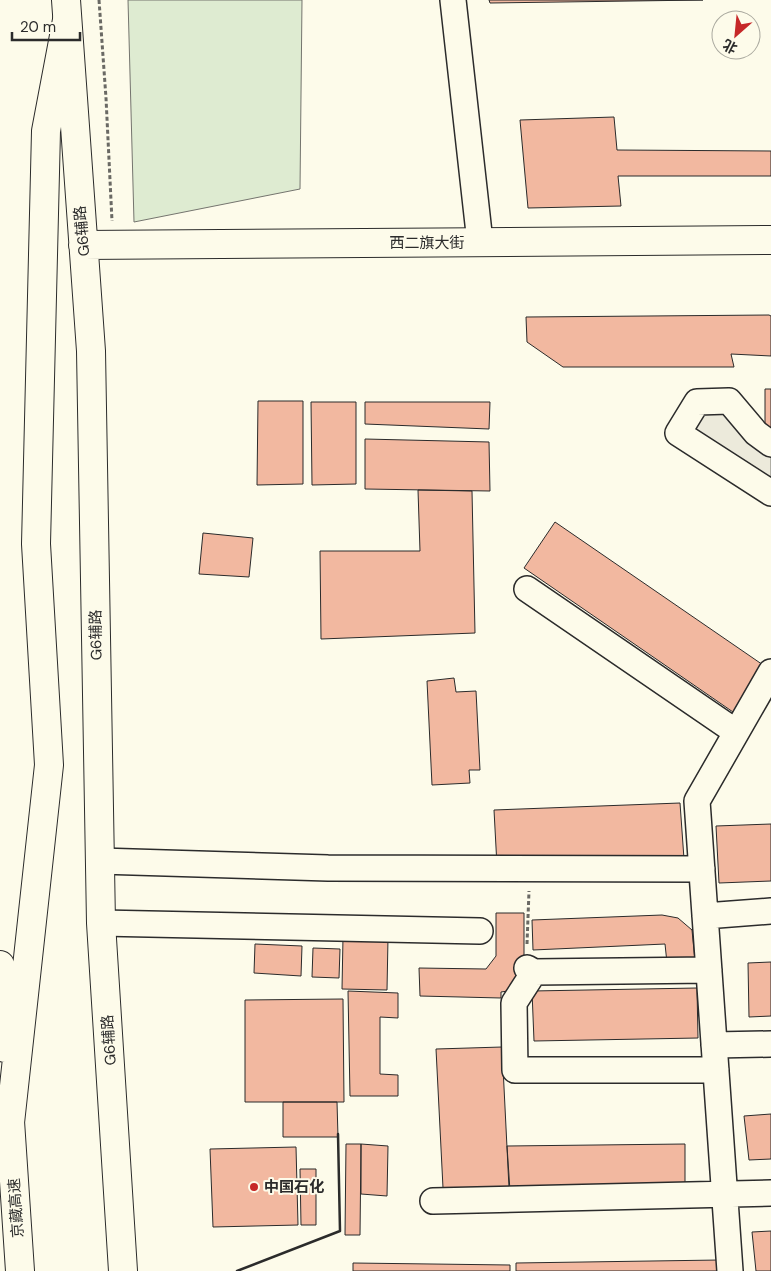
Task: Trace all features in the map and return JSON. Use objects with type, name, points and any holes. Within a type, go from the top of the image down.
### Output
[{"type":"main road","name":"G6辅路","points":[[66,10],[91,351],[101,923],[123,1271]]},
{"type":"main road","points":[[10,1123],[49,765],[36,544],[46,131],[66,10]]},
{"type":"main road","name":"西二旗大街","points":[[82,245],[771,240]]},
{"type":"main road","name":"京藏高速","points":[[0,965],[20,1271]]},
{"type":"street","points":[[453,0],[480,242]]},
{"type":"street","points":[[771,444],[756,432],[729,401],[696,402],[678,433],[771,494]]},
{"type":"street","points":[[527,589],[736,732]]},
{"type":"street","points":[[730,1271],[697,801],[771,672]]},
{"type":"street","points":[[100,862],[328,868],[702,869]]},
{"type":"street","points":[[705,916],[771,911]]},
{"type":"street","points":[[101,923],[480,931]]},
{"type":"street","points":[[709,970],[530,970],[514,1003],[515,1070],[716,1070]]},
{"type":"street","points":[[714,1045],[771,1044]]},
{"type":"street","points":[[433,1201],[771,1193]]},
{"type":"path","points":[[529,868],[530,970]]},
{"type":"green space","points":[[128,0],[302,0],[300,189],[134,222]]},
{"type":"shaded area","points":[[728,404],[771,449],[771,490],[681,433],[699,405]]},
{"type":"building","points":[[489,0],[703,0],[490,3]]},
{"type":"building","points":[[614,117],[617,150],[771,151],[771,176],[618,176],[621,206],[528,208],[520,120]]},
{"type":"building","points":[[771,316],[771,356],[731,354],[734,367],[563,367],[527,342],[526,317]]},
{"type":"building","points":[[765,389],[771,389],[771,442],[765,438]]},
{"type":"building","points":[[258,401],[303,401],[303,484],[257,485]]},
{"type":"building","points":[[311,402],[356,402],[356,484],[312,485]]},
{"type":"building","points":[[365,402],[490,402],[489,429],[365,424]]},
{"type":"building","points":[[365,439],[489,442],[490,491],[365,489]]},
{"type":"building","points":[[418,490],[472,491],[475,633],[321,639],[320,551],[420,551]]},
{"type":"building","points":[[555,522],[766,667],[733,712],[524,568]]},
{"type":"building","points":[[203,533],[253,538],[249,577],[199,574]]},
{"type":"building","points":[[454,678],[456,692],[476,691],[480,770],[469,770],[470,783],[432,785],[427,681]]},
{"type":"building","points":[[680,803],[684,859],[497,866],[494,810]]},
{"type":"building","points":[[771,824],[771,881],[719,883],[716,826]]},
{"type":"building","points":[[496,913],[524,913],[524,976],[508,991],[501,992],[501,998],[420,996],[419,968],[486,969],[496,956]]},
{"type":"building","points":[[662,915],[678,918],[692,930],[695,961],[667,963],[665,944],[533,950],[532,920]]},
{"type":"building","points":[[343,937],[388,938],[387,990],[342,989]]},
{"type":"building","points":[[255,944],[302,946],[301,976],[254,973]]},
{"type":"building","points":[[313,948],[340,949],[339,978],[312,977]]},
{"type":"building","points":[[771,962],[771,1016],[749,1017],[748,963]]},
{"type":"building","points":[[697,988],[698,1038],[534,1041],[532,991]]},
{"type":"building","points":[[348,991],[398,993],[398,1018],[380,1017],[380,1074],[398,1075],[398,1096],[350,1096]]},
{"type":"building","points":[[343,999],[344,1102],[245,1102],[245,1000]]},
{"type":"building","points":[[502,1047],[509,1188],[443,1188],[436,1049]]},
{"type":"building","points":[[283,1102],[337,1102],[338,1137],[283,1137]]},
{"type":"building","points":[[771,1114],[771,1159],[749,1160],[744,1116]]},
{"type":"building","points":[[346,1144],[361,1144],[360,1235],[345,1235]]},
{"type":"building","points":[[361,1144],[388,1146],[387,1196],[361,1194]]},
{"type":"building","points":[[685,1144],[685,1190],[510,1191],[507,1146]]},
{"type":"building","name":"中国石化","points":[[296,1147],[298,1225],[213,1227],[210,1149]]},
{"type":"building","points":[[300,1169],[316,1169],[316,1225],[301,1225]]},
{"type":"building","points":[[771,1231],[771,1271],[756,1271],[752,1232]]},
{"type":"building","points":[[719,1260],[719,1271],[516,1271],[516,1263]]},
{"type":"building","points":[[353,1263],[510,1265],[510,1271],[353,1271]]},
{"type":"wall","points":[[237,1271],[340,1231],[338,1134]]},
{"type":"place","name":"中国石化","points":[[254,1187]]}]
